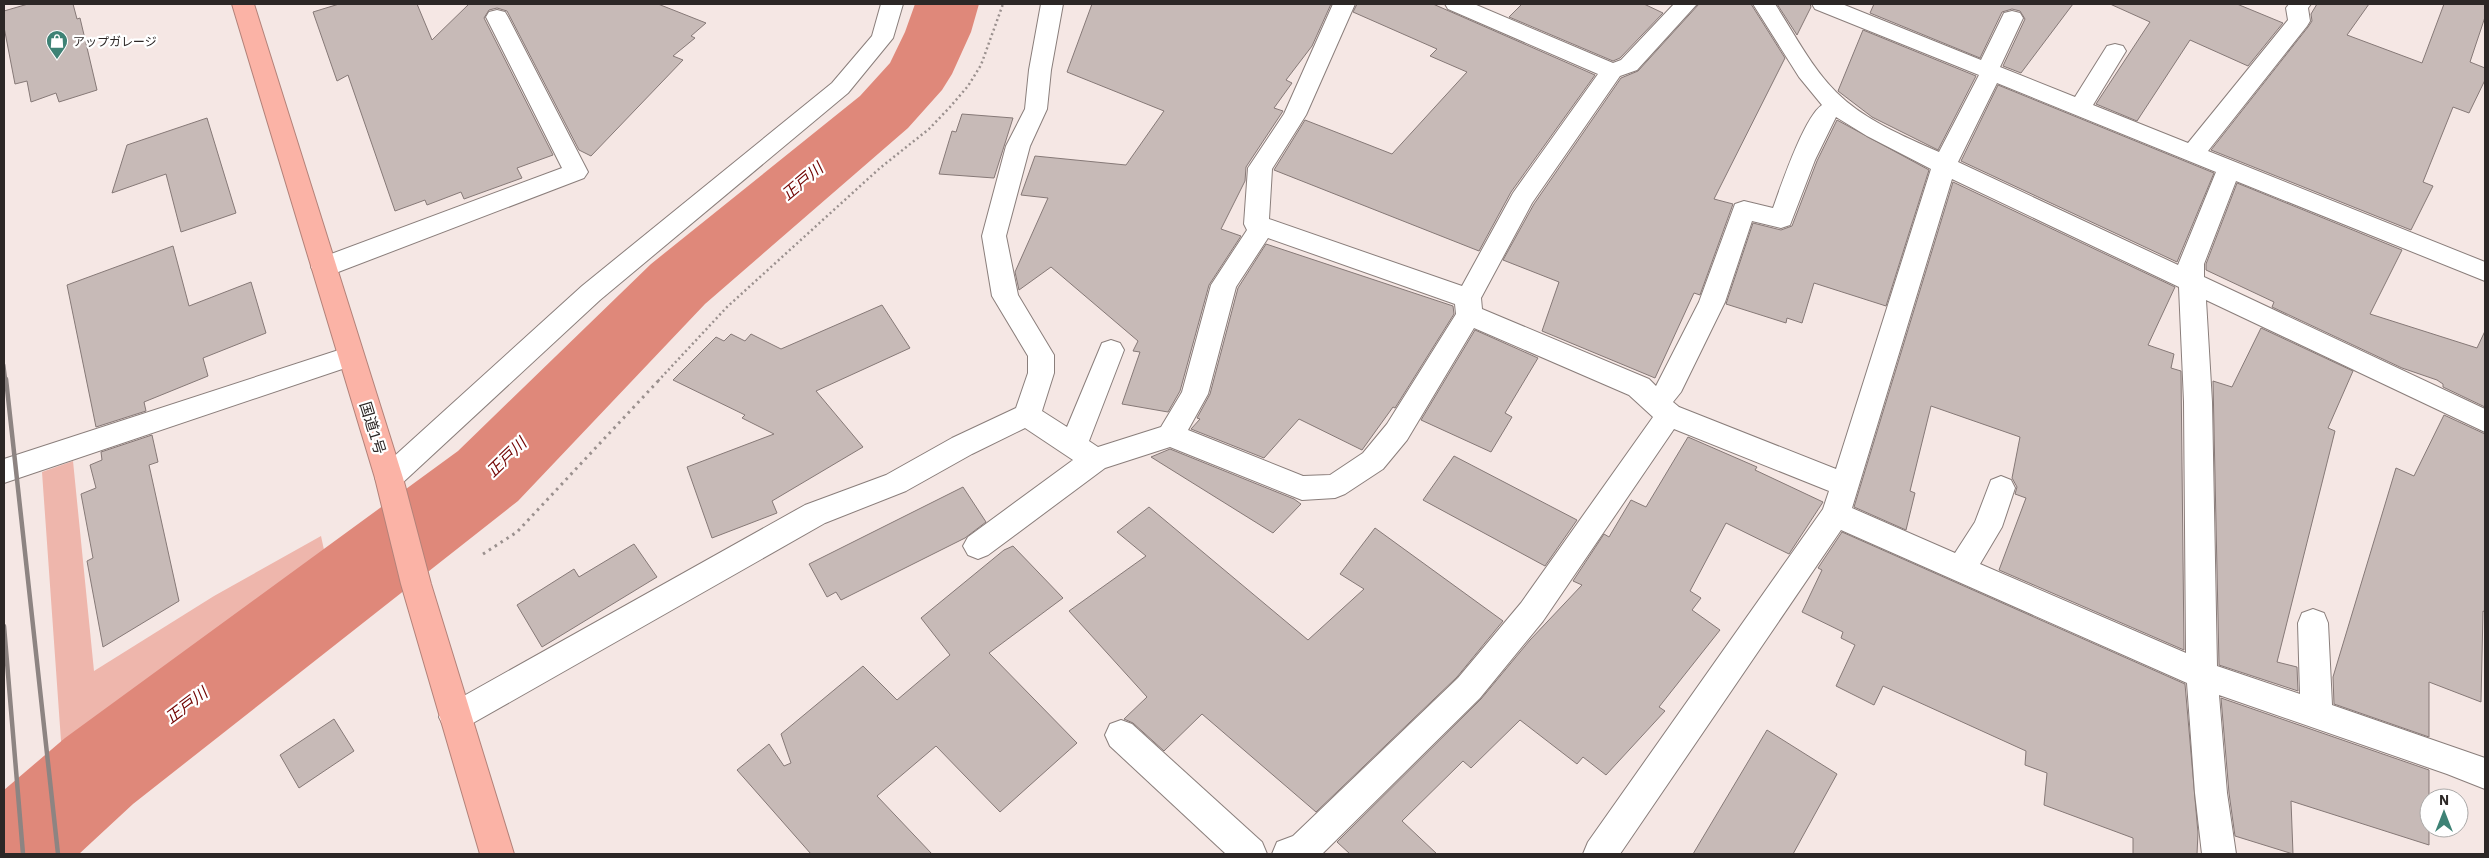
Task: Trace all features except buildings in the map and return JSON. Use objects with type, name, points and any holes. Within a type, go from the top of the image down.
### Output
[{"type":"highway","name":"国道1号","points":[[242,4],[391,487],[416,584],[454,717],[497,854]]},
{"type":"street","points":[[391,487],[591,293],[840,88],[882,38],[892,4]]},
{"type":"street","points":[[454,717],[815,514],[896,483],[962,446],[1026,414],[1041,373],[1041,355],[1005,296],[994,236],[1018,146],[1036,109],[1040,70],[1052,4]]},
{"type":"street","points":[[1344,4],[1295,115],[1260,168],[1256,224],[1469,306],[1639,387],[1662,408],[1840,499],[1961,569],[2202,675],[2452,760],[2485,774]]},
{"type":"street","points":[[1456,4],[1612,71]]},
{"type":"street","points":[[978,546],[1084,453],[1171,435],[1302,488],[1335,486],[1374,461],[1397,432],[1469,306],[1522,199],[1612,71],[1629,65],[1686,4]]},
{"type":"street","points":[[1764,4],[1816,84],[1836,106],[1862,123],[1944,165],[2485,421]]},
{"type":"street","points":[[1823,4],[1989,72],[2194,152],[2229,169],[2485,272]]},
{"type":"street","points":[[2194,152],[2298,21],[2297,8],[2300,4]]},
{"type":"street","points":[[324,267],[576,172],[497,17]]},
{"type":"street","points":[[1600,854],[1840,499],[1944,165],[1989,72],[2012,18]]},
{"type":"street","points":[[2080,108],[2114,51]]},
{"type":"street","points":[[1293,854],[1303,850],[1469,688],[1532,612],[1662,408],[1712,302],[1744,210],[1781,220],[1803,160],[1824,114],[1836,106]]},
{"type":"street","points":[[2219,854],[2211,793],[2202,675],[2198,402],[2190,264],[2229,169]]},
{"type":"street","points":[[1171,435],[1195,394],[1224,285],[1263,226]]},
{"type":"street","points":[[1084,453],[1111,350]]},
{"type":"street","points":[[4,471],[351,356]]},
{"type":"street","points":[[1026,414],[1084,453]]},
{"type":"street","points":[[1961,569],[1988,527],[2001,488]]},
{"type":"street","points":[[2313,623],[2317,714]]},
{"type":"street","points":[[1121,735],[1250,854]]},
{"type":"path","points":[[483,554],[517,532],[727,307],[880,168],[930,129],[968,86],[981,65],[1003,4]]},
{"type":"shaded area","points":[[73,461],[94,671],[214,596],[321,536],[326,559],[63,769],[42,472]]},
{"type":"waterway","name":"正戸川","points":[[5,854],[99,771],[488,476],[678,284],[884,112],[918,74],[938,32],[947,4]]},
{"type":"railway","points":[[4,365],[6,381]]},
{"type":"railway","points":[[6,379],[58,854]]},
{"type":"railway","points":[[4,626],[23,854]]},
{"type":"place","name":"アップガレージ","points":[[57,60]]}]
